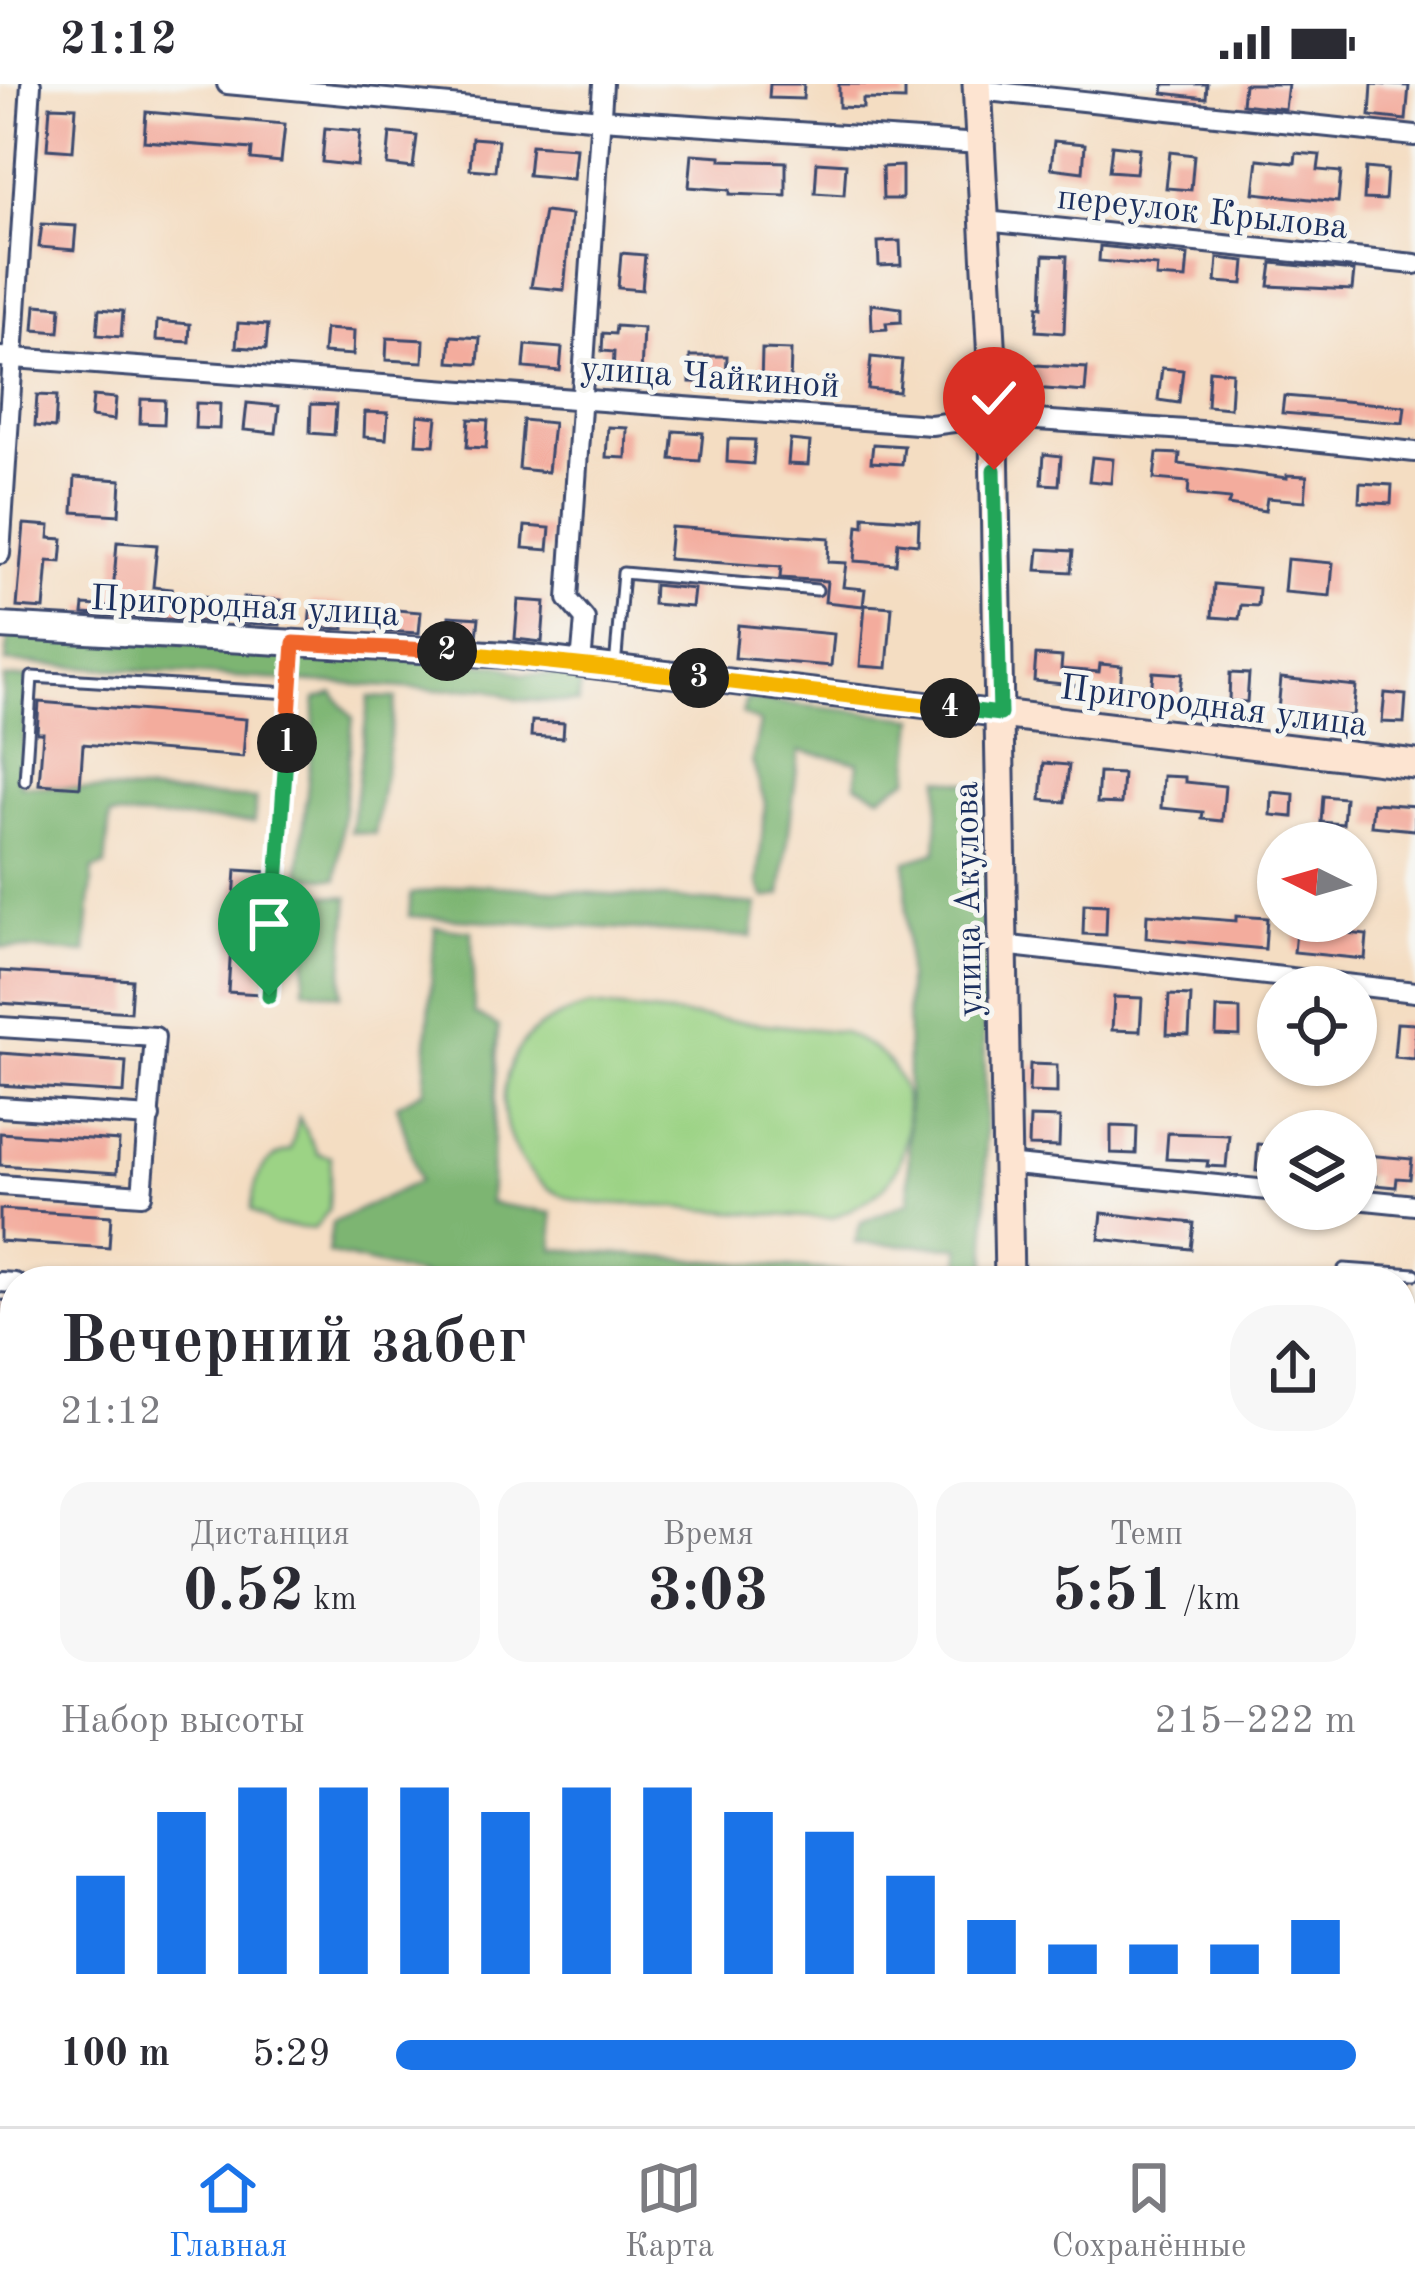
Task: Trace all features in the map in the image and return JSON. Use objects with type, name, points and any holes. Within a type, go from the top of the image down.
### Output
[{"type":"main road","name":"улица Акулова","points":[[977,87],[1000,714],[1008,1266]]},
{"type":"main road","name":"Пригородная улица","points":[[1000,714],[1415,764]]},
{"type":"street","points":[[0,554],[7,358],[31,84]]},
{"type":"street","points":[[227,84],[601,119],[980,144]]},
{"type":"street","points":[[581,664],[585,619],[568,599],[603,84]]},
{"type":"street","points":[[977,87],[1415,136]]},
{"type":"street","name":"переулок Крылова","points":[[985,221],[1415,264]]},
{"type":"street","name":"улица Чайкиной","points":[[7,358],[931,425],[992,417],[1246,434],[1415,452]]},
{"type":"street","name":"Пригородная улица","points":[[0,626],[508,655],[1000,714]]},
{"type":"street","points":[[1002,945],[1415,992]]},
{"type":"street","points":[[0,1027],[154,1037],[142,1195],[0,1185]]},
{"type":"street","points":[[0,1107],[150,1118]]},
{"type":"street","points":[[1005,1164],[1257,1189]]},
{"type":"street","points":[[1377,1201],[1415,1205]]},
{"type":"lane","points":[[615,668],[623,573],[817,590]]},
{"type":"lane","points":[[269,996],[294,643]]},
{"type":"lane","points":[[25,781],[32,677],[291,693]]},
{"type":"green space","points":[[9,630],[500,665],[522,674],[582,676],[578,703],[518,700],[487,688],[436,690],[6,662]]},
{"type":"green space","points":[[29,677],[20,785],[256,799],[254,822],[110,816],[105,866],[93,869],[86,953],[0,947],[4,678]]},
{"type":"green space","points":[[333,693],[353,718],[337,879],[299,876],[316,699]]},
{"type":"green space","points":[[369,697],[396,698],[375,834],[351,832]]},
{"type":"green space","points":[[746,699],[915,718],[909,778],[880,796],[856,784],[858,762],[799,751],[781,895],[765,898],[758,883],[765,803],[752,761],[760,723],[742,714]]},
{"type":"green space","points":[[940,778],[982,786],[987,1266],[960,1266],[960,1247],[855,1243],[861,1222],[909,1202],[906,861],[936,852]]},
{"type":"green space","points":[[468,884],[757,905],[752,937],[409,916],[411,894]]},
{"type":"green space","points":[[309,894],[349,897],[341,995],[304,989]]},
{"type":"green space","points":[[435,927],[472,931],[474,1013],[498,1026],[490,1203],[552,1213],[554,1249],[776,1266],[381,1266],[328,1253],[332,1223],[419,1181],[397,1105],[424,1090]]},
{"type":"green space","points":[[591,1006],[843,1032],[885,1059],[898,1077],[907,1123],[896,1169],[876,1194],[832,1218],[590,1203],[555,1192],[539,1181],[516,1152],[505,1117],[506,1081],[517,1051],[536,1030]]},
{"type":"green space","points":[[299,1117],[318,1154],[331,1157],[329,1210],[314,1229],[273,1225],[251,1210],[260,1172],[272,1159],[291,1150]]},
{"type":"building","points":[[770,84],[804,84],[803,99],[769,98]]},
{"type":"building","points":[[839,84],[905,84],[905,100],[863,99],[863,108],[839,107]]},
{"type":"building","points":[[1164,84],[1207,84],[1206,98],[1163,93]]},
{"type":"building","points":[[1244,84],[1288,84],[1285,109],[1242,104]]},
{"type":"building","points":[[1372,84],[1409,86],[1406,120],[1370,116]]},
{"type":"building","points":[[50,106],[76,107],[73,151],[47,149]]},
{"type":"building","points":[[146,112],[285,124],[281,162],[251,159],[252,149],[144,141]]},
{"type":"building","points":[[325,128],[360,131],[357,166],[322,162]]},
{"type":"building","points":[[390,133],[417,136],[413,168],[387,165]]},
{"type":"building","points":[[472,138],[498,140],[495,171],[470,169]]},
{"type":"building","points":[[1054,141],[1085,144],[1083,172],[1051,168]]},
{"type":"building","points":[[531,145],[576,148],[573,179],[528,175]]},
{"type":"building","points":[[1112,145],[1139,148],[1136,173],[1109,171]]},
{"type":"building","points":[[1170,152],[1194,155],[1191,190],[1166,188]]},
{"type":"building","points":[[1296,153],[1320,155],[1318,170],[1341,172],[1338,202],[1254,193],[1258,159],[1295,163]]},
{"type":"building","points":[[692,154],[786,162],[786,196],[689,187]]},
{"type":"building","points":[[817,162],[846,164],[844,195],[815,193]]},
{"type":"building","points":[[902,166],[902,199],[883,199],[882,167]]},
{"type":"building","points":[[1366,168],[1387,170],[1385,200],[1364,199]]},
{"type":"building","points":[[544,212],[571,215],[564,290],[531,287]]},
{"type":"building","points":[[42,224],[76,226],[74,250],[39,247]]},
{"type":"building","points":[[900,241],[901,265],[879,266],[878,242]]},
{"type":"building","points":[[1100,246],[1188,255],[1186,279],[1156,277],[1157,266],[1099,261]]},
{"type":"building","points":[[621,253],[645,255],[642,290],[618,288]]},
{"type":"building","points":[[1044,255],[1067,256],[1064,333],[1036,331]]},
{"type":"building","points":[[1218,258],[1245,261],[1243,284],[1216,282]]},
{"type":"building","points":[[1272,263],[1354,271],[1352,290],[1269,286]]},
{"type":"building","points":[[871,304],[901,308],[901,322],[872,330]]},
{"type":"building","points":[[36,305],[61,307],[59,332],[34,330]]},
{"type":"building","points":[[99,309],[123,311],[121,337],[97,335]]},
{"type":"building","points":[[157,321],[190,324],[189,342],[156,340]]},
{"type":"building","points":[[238,323],[268,325],[266,349],[236,347]]},
{"type":"building","points":[[616,326],[643,328],[641,376],[613,374],[614,352],[602,351],[603,333],[615,334]]},
{"type":"building","points":[[325,329],[354,331],[353,355],[323,353]]},
{"type":"building","points":[[451,336],[480,338],[478,364],[449,362]]},
{"type":"building","points":[[387,338],[424,340],[423,362],[386,360]]},
{"type":"building","points":[[526,345],[562,348],[560,371],[524,368]]},
{"type":"building","points":[[762,349],[791,350],[790,387],[761,385]]},
{"type":"building","points":[[690,356],[727,356],[726,383],[690,382]]},
{"type":"building","points":[[871,357],[902,360],[899,392],[868,389]]},
{"type":"building","points":[[1035,365],[1087,368],[1085,392],[1033,388]]},
{"type":"building","points":[[1162,368],[1183,370],[1179,403],[1158,400]]},
{"type":"building","points":[[1209,370],[1232,372],[1230,408],[1207,406]]},
{"type":"building","points":[[37,395],[57,396],[55,428],[35,426]]},
{"type":"building","points":[[93,396],[116,398],[114,420],[91,417]]},
{"type":"building","points":[[1284,396],[1405,406],[1403,423],[1282,413]]},
{"type":"building","points":[[141,399],[165,400],[164,424],[140,423]]},
{"type":"building","points":[[196,403],[220,404],[219,429],[195,428]]},
{"type":"building","points":[[247,403],[279,406],[276,433],[244,430]]},
{"type":"building","points":[[311,404],[336,405],[334,435],[310,433]]},
{"type":"building","points":[[365,412],[388,413],[386,439],[364,437]]},
{"type":"building","points":[[418,415],[437,417],[434,445],[416,444]]},
{"type":"building","points":[[469,419],[488,420],[486,448],[467,447]]},
{"type":"building","points":[[523,420],[553,423],[548,472],[519,469]]},
{"type":"building","points":[[608,427],[627,428],[626,458],[606,457]]},
{"type":"building","points":[[674,431],[703,433],[700,461],[671,459]]},
{"type":"building","points":[[728,439],[755,440],[753,464],[727,462]]},
{"type":"building","points":[[790,440],[810,442],[808,465],[788,464]]},
{"type":"building","points":[[873,444],[904,446],[902,464],[871,462]]},
{"type":"building","points":[[1157,453],[1180,454],[1179,464],[1287,478],[1307,476],[1305,501],[1267,498],[1265,511],[1228,505],[1230,499],[1188,495],[1189,482],[1154,479]]},
{"type":"building","points":[[1044,454],[1061,456],[1059,485],[1042,484]]},
{"type":"building","points":[[1092,457],[1113,459],[1111,483],[1089,481]]},
{"type":"building","points":[[75,477],[121,480],[119,515],[73,512]]},
{"type":"building","points":[[1360,483],[1392,485],[1391,504],[1359,502]]},
{"type":"building","points":[[864,516],[919,520],[918,544],[898,542],[896,564],[855,561],[858,525],[864,526]]},
{"type":"building","points":[[24,524],[50,526],[49,538],[63,539],[61,562],[48,561],[44,609],[17,607]]},
{"type":"building","points":[[525,526],[550,528],[548,550],[523,548]]},
{"type":"building","points":[[671,527],[829,538],[828,562],[846,563],[843,587],[865,589],[863,606],[825,602],[827,581],[780,578],[781,567],[668,559]]},
{"type":"building","points":[[117,542],[157,545],[153,587],[172,589],[171,594],[214,597],[213,622],[83,614],[84,605],[112,607]]},
{"type":"building","points":[[1039,549],[1073,551],[1071,572],[1037,570]]},
{"type":"building","points":[[1287,559],[1333,563],[1330,596],[1284,592]]},
{"type":"building","points":[[1214,584],[1259,588],[1258,606],[1241,605],[1239,619],[1212,617]]},
{"type":"building","points":[[654,585],[694,589],[692,607],[653,604]]},
{"type":"building","points":[[243,598],[281,600],[280,625],[242,623]]},
{"type":"building","points":[[518,600],[545,602],[542,642],[515,639]]},
{"type":"building","points":[[311,602],[345,604],[344,629],[309,627]]},
{"type":"building","points":[[865,605],[892,607],[887,668],[860,666]]},
{"type":"building","points":[[384,609],[421,612],[419,633],[382,631]]},
{"type":"building","points":[[449,616],[479,618],[477,637],[448,635]]},
{"type":"building","points":[[738,625],[834,634],[831,666],[735,658]]},
{"type":"building","points":[[1036,655],[1062,657],[1061,669],[1099,672],[1100,664],[1122,666],[1120,690],[1034,681]]},
{"type":"building","points":[[1153,672],[1182,674],[1179,697],[1151,694]]},
{"type":"building","points":[[1230,673],[1249,674],[1247,702],[1229,701]]},
{"type":"building","points":[[1281,678],[1356,686],[1353,716],[1278,711]]},
{"type":"building","points":[[1385,693],[1406,695],[1404,723],[1382,722]]},
{"type":"building","points":[[39,702],[246,719],[243,757],[83,744],[80,787],[39,784],[43,733],[37,733]]},
{"type":"building","points":[[532,721],[564,723],[563,738],[531,736]]},
{"type":"building","points":[[1044,763],[1069,765],[1065,802],[1041,800]]},
{"type":"building","points":[[1099,773],[1123,774],[1121,804],[1097,803]]},
{"type":"building","points":[[1163,776],[1225,786],[1222,821],[1202,819],[1203,812],[1161,808]]},
{"type":"building","points":[[1272,792],[1294,794],[1293,817],[1271,815]]},
{"type":"building","points":[[1323,796],[1345,798],[1343,822],[1321,822]]},
{"type":"building","points":[[1373,803],[1415,806],[1415,830],[1371,822]]},
{"type":"building","points":[[236,870],[268,872],[260,994],[228,992]]},
{"type":"building","points":[[1084,904],[1107,905],[1106,935],[1083,934]]},
{"type":"building","points":[[1147,914],[1236,921],[1236,916],[1257,917],[1257,942],[1265,942],[1265,949],[1146,938]]},
{"type":"building","points":[[1295,942],[1366,942],[1365,959],[1294,952]]},
{"type":"building","points":[[0,971],[132,980],[130,1012],[0,1003]]},
{"type":"building","points":[[1169,995],[1191,996],[1189,1035],[1167,1034]]},
{"type":"building","points":[[1114,997],[1142,998],[1140,1031],[1112,1030]]},
{"type":"building","points":[[1217,1008],[1240,1009],[1240,1036],[1216,1035]]},
{"type":"building","points":[[1397,1023],[1415,1024],[1415,1059],[1394,1057]]},
{"type":"building","points":[[0,1053],[126,1062],[124,1093],[0,1085]]},
{"type":"building","points":[[1030,1064],[1057,1065],[1057,1093],[1029,1092]]},
{"type":"building","points":[[1030,1117],[1060,1118],[1059,1147],[1029,1146]]},
{"type":"building","points":[[1111,1126],[1137,1127],[1136,1154],[1111,1153]]},
{"type":"building","points":[[0,1133],[119,1141],[117,1173],[0,1165]]},
{"type":"building","points":[[1168,1133],[1229,1135],[1226,1167],[1166,1159]]},
{"type":"building","points":[[1377,1156],[1412,1159],[1410,1179],[1397,1178],[1396,1187],[1377,1185]]},
{"type":"building","points":[[0,1209],[111,1216],[109,1248],[0,1241]]},
{"type":"building","points":[[1102,1213],[1194,1223],[1191,1249],[1099,1239]]},
{"type":"route","points":[[269,996],[294,643],[508,655],[1000,714],[994,470]]}]
